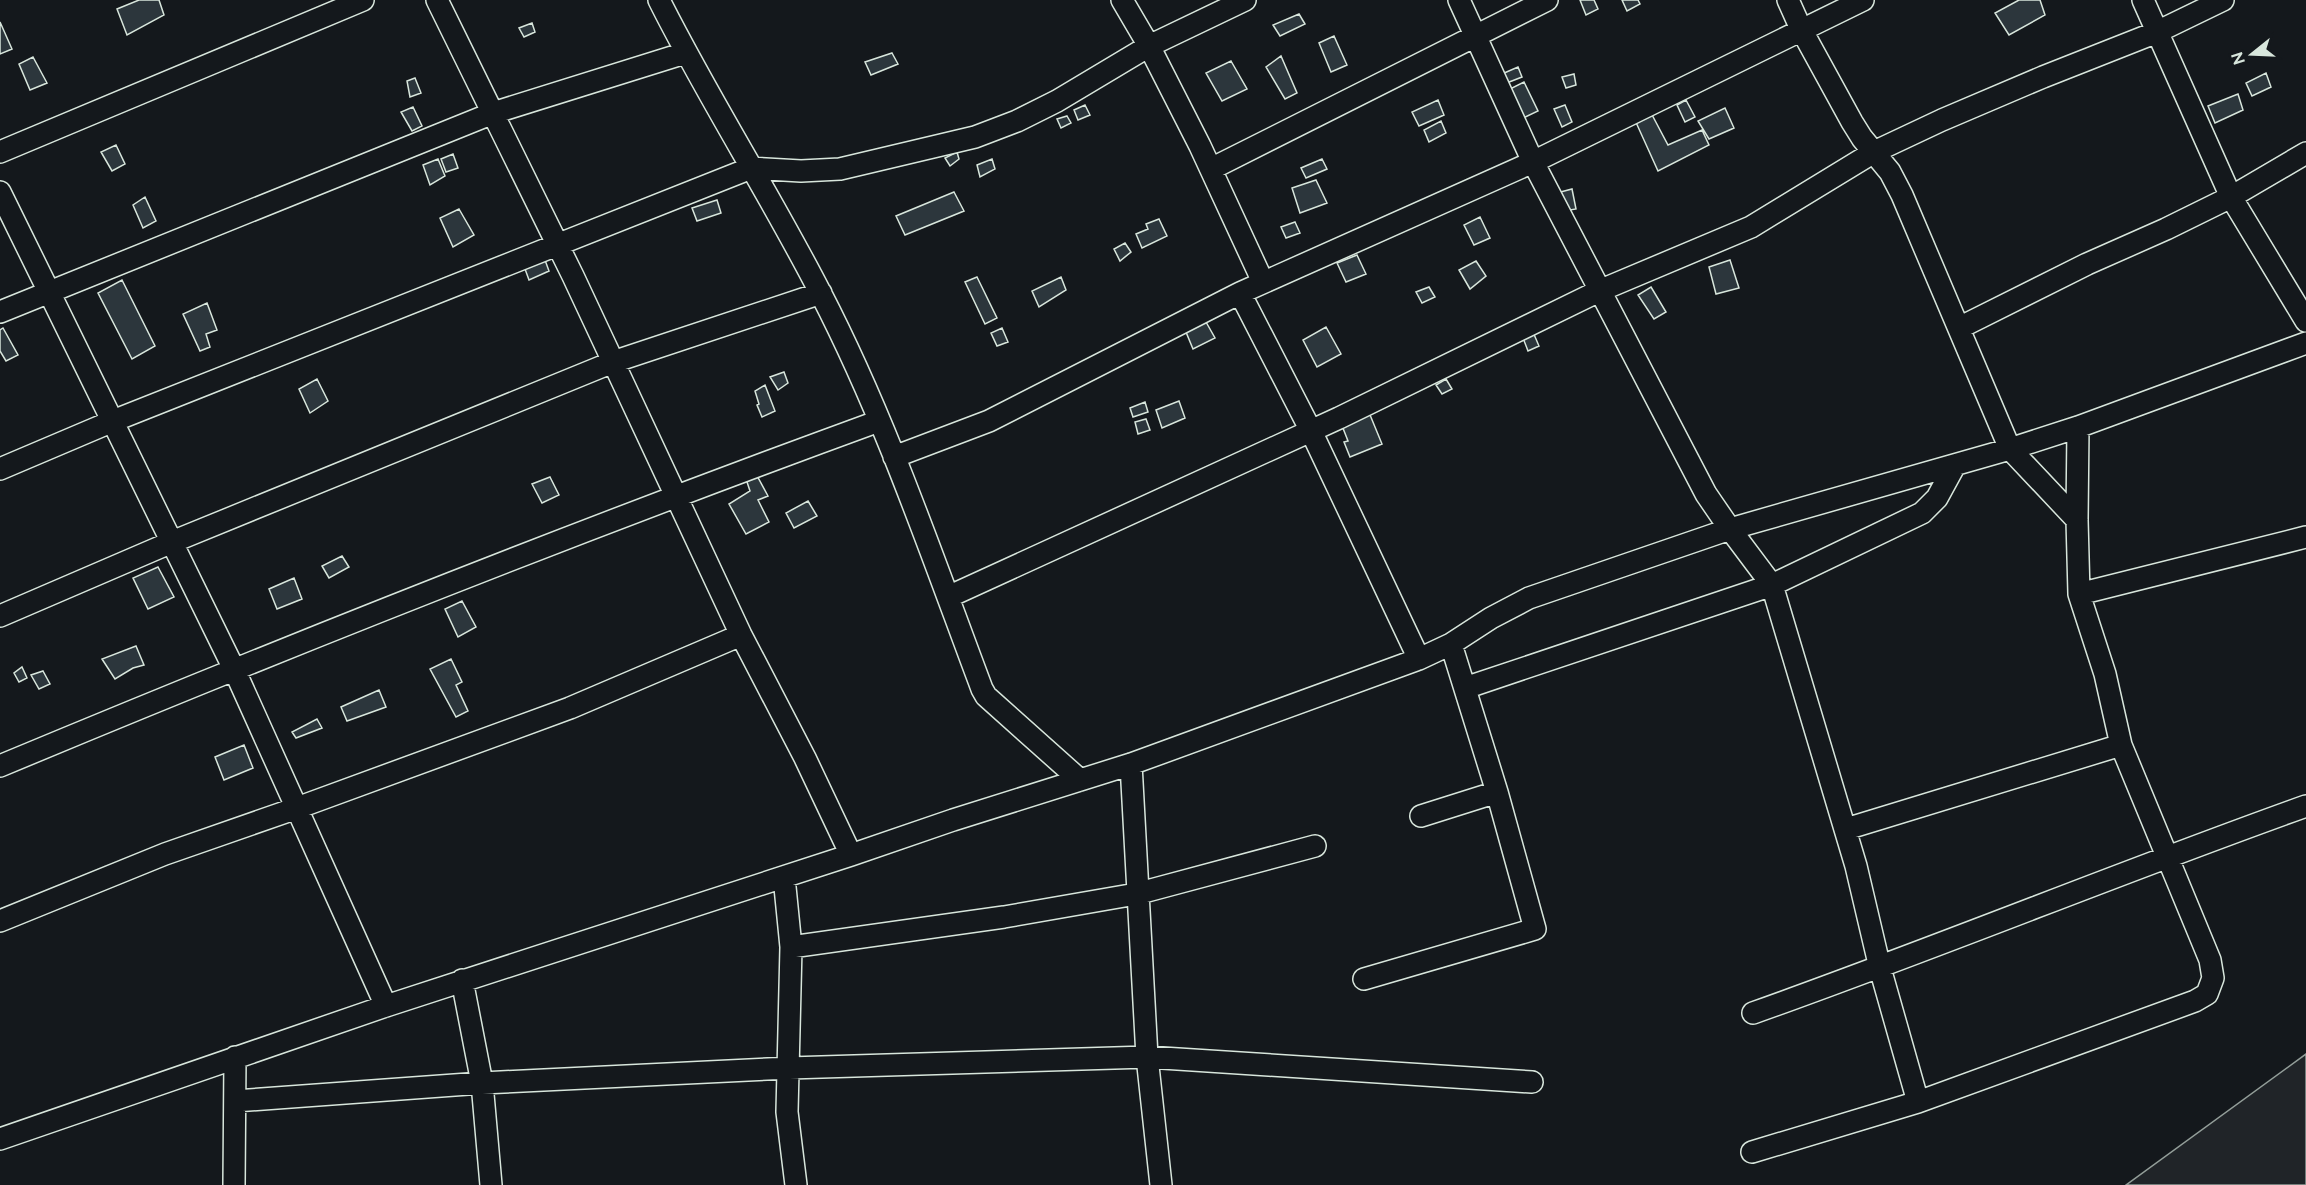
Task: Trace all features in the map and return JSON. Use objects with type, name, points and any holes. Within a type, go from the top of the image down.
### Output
[{"type":"street","points":[[0,152],[363,0]]},
{"type":"street","points":[[438,0],[557,244],[741,635],[805,758],[851,855]]},
{"type":"street","points":[[659,0],[685,53],[821,293],[853,361],[894,457],[984,693],[1080,780]]},
{"type":"street","points":[[1122,0],[1149,46],[1211,168],[1263,282]]},
{"type":"street","points":[[0,469],[113,421],[751,168],[801,171],[840,169],[975,137],[1017,121],[1057,101],[1149,46],[1245,0]]},
{"type":"street","points":[[1459,0],[1533,162],[1706,494],[1772,585],[1856,866],[1880,968],[1918,1102]]},
{"type":"street","points":[[1211,168],[1547,0]]},
{"type":"street","points":[[1788,0],[1801,29],[1857,130],[1890,172],[1902,195],[2010,449],[2077,520]]},
{"type":"street","points":[[894,457],[989,421],[1240,293],[1533,162],[1863,0]]},
{"type":"street","points":[[2143,0],[2231,197],[2306,321]]},
{"type":"street","points":[[948,597],[1311,431],[1599,291],[1751,227],[1874,152],[2043,77],[2157,32],[2223,0]]},
{"type":"street","points":[[0,312],[493,113],[685,53]]},
{"type":"street","points":[[1959,328],[2087,264],[2166,230],[2231,197],[2306,153]]},
{"type":"street","points":[[0,192],[234,669],[386,1006]]},
{"type":"street","points":[[0,616],[172,542],[613,362],[821,293]]},
{"type":"street","points":[[1240,293],[1311,431],[1419,659]]},
{"type":"street","points":[[0,1138],[462,980],[1131,764],[1419,659],[1451,644],[1491,618],[1529,598],[1730,529],[2078,428],[2306,343]]},
{"type":"street","points":[[0,766],[234,669],[674,496],[879,421]]},
{"type":"street","points":[[1752,1152],[1918,1102],[2195,1001],[2207,994],[2213,978],[2210,960],[2121,745],[2105,674],[2079,594],[2078,428]]},
{"type":"street","points":[[1465,688],[1772,585],[1922,513],[1937,498],[1955,465]]},
{"type":"street","points":[[2079,594],[2306,537]]},
{"type":"street","points":[[0,921],[165,854],[570,708],[741,635]]},
{"type":"street","points":[[1364,979],[1535,929],[1497,792],[1451,644]]},
{"type":"street","points":[[1845,829],[2121,745]]},
{"type":"street","points":[[1131,764],[1136,894],[1147,1057],[1161,1185]]},
{"type":"street","points":[[1421,816],[1497,792]]},
{"type":"street","points":[[1753,1013],[1880,968],[2167,856],[2306,806]]},
{"type":"street","points":[[791,947],[1004,917],[1136,894],[1315,846]]},
{"type":"street","points":[[784,877],[791,947],[788,1130],[796,1185]]},
{"type":"street","points":[[462,980],[482,1083],[491,1185]]},
{"type":"street","points":[[234,1185],[235,1057]]},
{"type":"street","points":[[235,1101],[482,1083],[789,1068],[1147,1057],[1532,1082]]},
{"type":"shaded area","points":[[2306,1054],[2306,1185],[2126,1185]]},
{"type":"building","points":[[139,0],[159,0],[164,15],[127,35],[117,9]]},
{"type":"building","points":[[1580,0],[1594,0],[1598,9],[1586,15]]},
{"type":"building","points":[[1622,0],[1638,0],[1640,4],[1627,11]]},
{"type":"building","points":[[2019,0],[2040,0],[2045,15],[2009,35],[1995,13]]},
{"type":"building","points":[[1299,14],[1305,24],[1280,36],[1273,25]]},
{"type":"building","points":[[0,22],[12,49],[0,54]]},
{"type":"building","points":[[532,23],[535,32],[524,37],[519,28]]},
{"type":"building","points":[[1334,36],[1347,65],[1331,72],[1319,43]]},
{"type":"building","points":[[892,53],[898,64],[871,75],[865,62]]},
{"type":"building","points":[[1281,56],[1297,93],[1285,99],[1266,67]]},
{"type":"building","points":[[33,57],[47,83],[30,90],[19,64]]},
{"type":"building","points":[[1231,61],[1247,89],[1222,101],[1206,73]]},
{"type":"building","points":[[1518,67],[1522,77],[1499,86],[1495,77]]},
{"type":"building","points":[[2266,73],[2271,87],[2252,96],[2246,83]]},
{"type":"building","points":[[1574,74],[1576,85],[1566,88],[1562,77]]},
{"type":"building","points":[[415,78],[421,93],[410,97],[407,81]]},
{"type":"building","points":[[1524,82],[1538,111],[1519,120],[1502,93]]},
{"type":"building","points":[[2238,94],[2243,110],[2215,123],[2208,106]]},
{"type":"building","points":[[1438,100],[1444,115],[1419,126],[1412,112]]},
{"type":"building","points":[[1686,100],[1695,117],[1685,122],[1677,105]]},
{"type":"building","points":[[1085,105],[1090,115],[1078,120],[1074,110]]},
{"type":"building","points":[[1565,105],[1572,122],[1562,127],[1554,109]]},
{"type":"building","points":[[413,107],[422,126],[412,131],[401,112]]},
{"type":"building","points":[[1725,108],[1734,128],[1709,139],[1698,121]]},
{"type":"building","points":[[1650,111],[1668,145],[1702,130],[1709,145],[1658,171],[1634,118]]},
{"type":"building","points":[[1067,116],[1071,123],[1061,128],[1057,119]]},
{"type":"building","points":[[1441,121],[1446,133],[1429,142],[1424,130]]},
{"type":"building","points":[[116,145],[125,164],[112,171],[101,152]]},
{"type":"building","points":[[957,152],[959,159],[950,166],[945,158]]},
{"type":"building","points":[[453,154],[458,168],[446,172],[441,159]]},
{"type":"building","points":[[438,159],[445,176],[430,185],[423,165]]},
{"type":"building","points":[[992,159],[995,169],[980,177],[977,165]]},
{"type":"building","points":[[1322,159],[1327,169],[1306,178],[1301,168]]},
{"type":"building","points":[[1316,180],[1327,203],[1300,213],[1292,188]]},
{"type":"building","points":[[1572,189],[1576,209],[1553,213],[1549,195]]},
{"type":"building","points":[[954,192],[964,211],[905,235],[896,216]]},
{"type":"building","points":[[145,197],[156,221],[143,228],[133,205]]},
{"type":"building","points":[[717,200],[721,213],[697,221],[692,208]]},
{"type":"building","points":[[459,209],[474,235],[453,247],[440,218]]},
{"type":"building","points":[[1480,217],[1490,238],[1474,245],[1464,225]]},
{"type":"building","points":[[1159,219],[1167,236],[1142,248],[1136,234],[1148,229],[1146,224]]},
{"type":"building","points":[[1295,222],[1300,233],[1286,238],[1281,227]]},
{"type":"building","points":[[1125,243],[1131,252],[1120,261],[1114,249]]},
{"type":"building","points":[[1357,255],[1366,274],[1346,282],[1337,263]]},
{"type":"building","points":[[545,260],[549,271],[529,280],[525,269]]},
{"type":"building","points":[[1730,260],[1739,288],[1716,294],[1709,267]]},
{"type":"building","points":[[1476,261],[1486,276],[1470,289],[1459,270]]},
{"type":"building","points":[[977,277],[997,318],[985,324],[965,282]]},
{"type":"building","points":[[1061,277],[1066,290],[1039,307],[1032,291]]},
{"type":"building","points":[[122,280],[155,346],[132,359],[98,293]]},
{"type":"building","points":[[1429,287],[1435,297],[1422,303],[1416,292]]},
{"type":"building","points":[[1651,287],[1666,312],[1654,319],[1638,295]]},
{"type":"building","points":[[207,303],[217,330],[206,334],[210,347],[200,351],[183,314]]},
{"type":"building","points":[[1206,322],[1215,338],[1193,349],[1186,332]]},
{"type":"building","points":[[1530,325],[1539,346],[1528,351],[1520,330]]},
{"type":"building","points":[[1326,327],[1341,354],[1317,367],[1303,340]]},
{"type":"building","points":[[3,328],[18,355],[6,361],[0,351],[0,330]]},
{"type":"building","points":[[1002,328],[1008,342],[997,346],[991,333]]},
{"type":"building","points":[[784,372],[788,383],[778,390],[770,377]]},
{"type":"building","points":[[317,379],[328,401],[310,413],[299,389]]},
{"type":"building","points":[[1446,379],[1452,389],[1442,394],[1436,385]]},
{"type":"building","points":[[765,385],[775,411],[762,417],[755,391]]},
{"type":"building","points":[[1179,401],[1185,418],[1162,428],[1156,410]]},
{"type":"building","points":[[1145,402],[1148,412],[1133,417],[1130,408]]},
{"type":"building","points":[[1368,410],[1382,444],[1350,457],[1344,442],[1348,441],[1339,418]]},
{"type":"building","points":[[1146,419],[1150,430],[1138,434],[1135,422]]},
{"type":"building","points":[[755,472],[768,496],[758,500],[769,522],[746,534],[729,504],[750,491],[745,476]]},
{"type":"building","points":[[550,477],[559,495],[542,503],[532,484]]},
{"type":"building","points":[[808,501],[817,516],[794,528],[786,513]]},
{"type":"building","points":[[342,556],[349,567],[329,578],[322,566]]},
{"type":"building","points":[[158,567],[174,597],[148,609],[133,578]]},
{"type":"building","points":[[294,578],[302,599],[277,609],[269,589]]},
{"type":"building","points":[[462,601],[476,627],[458,637],[445,609]]},
{"type":"building","points":[[136,646],[144,665],[133,668],[115,679],[102,659]]},
{"type":"building","points":[[451,659],[462,682],[456,685],[468,711],[456,717],[430,669]]},
{"type":"building","points":[[22,667],[27,678],[19,682],[14,673]]},
{"type":"building","points":[[43,671],[50,684],[39,689],[31,675]]},
{"type":"building","points":[[379,690],[386,707],[347,721],[341,707]]},
{"type":"building","points":[[317,719],[322,728],[296,738],[292,732]]},
{"type":"building","points":[[244,745],[253,768],[224,780],[215,757]]}]
